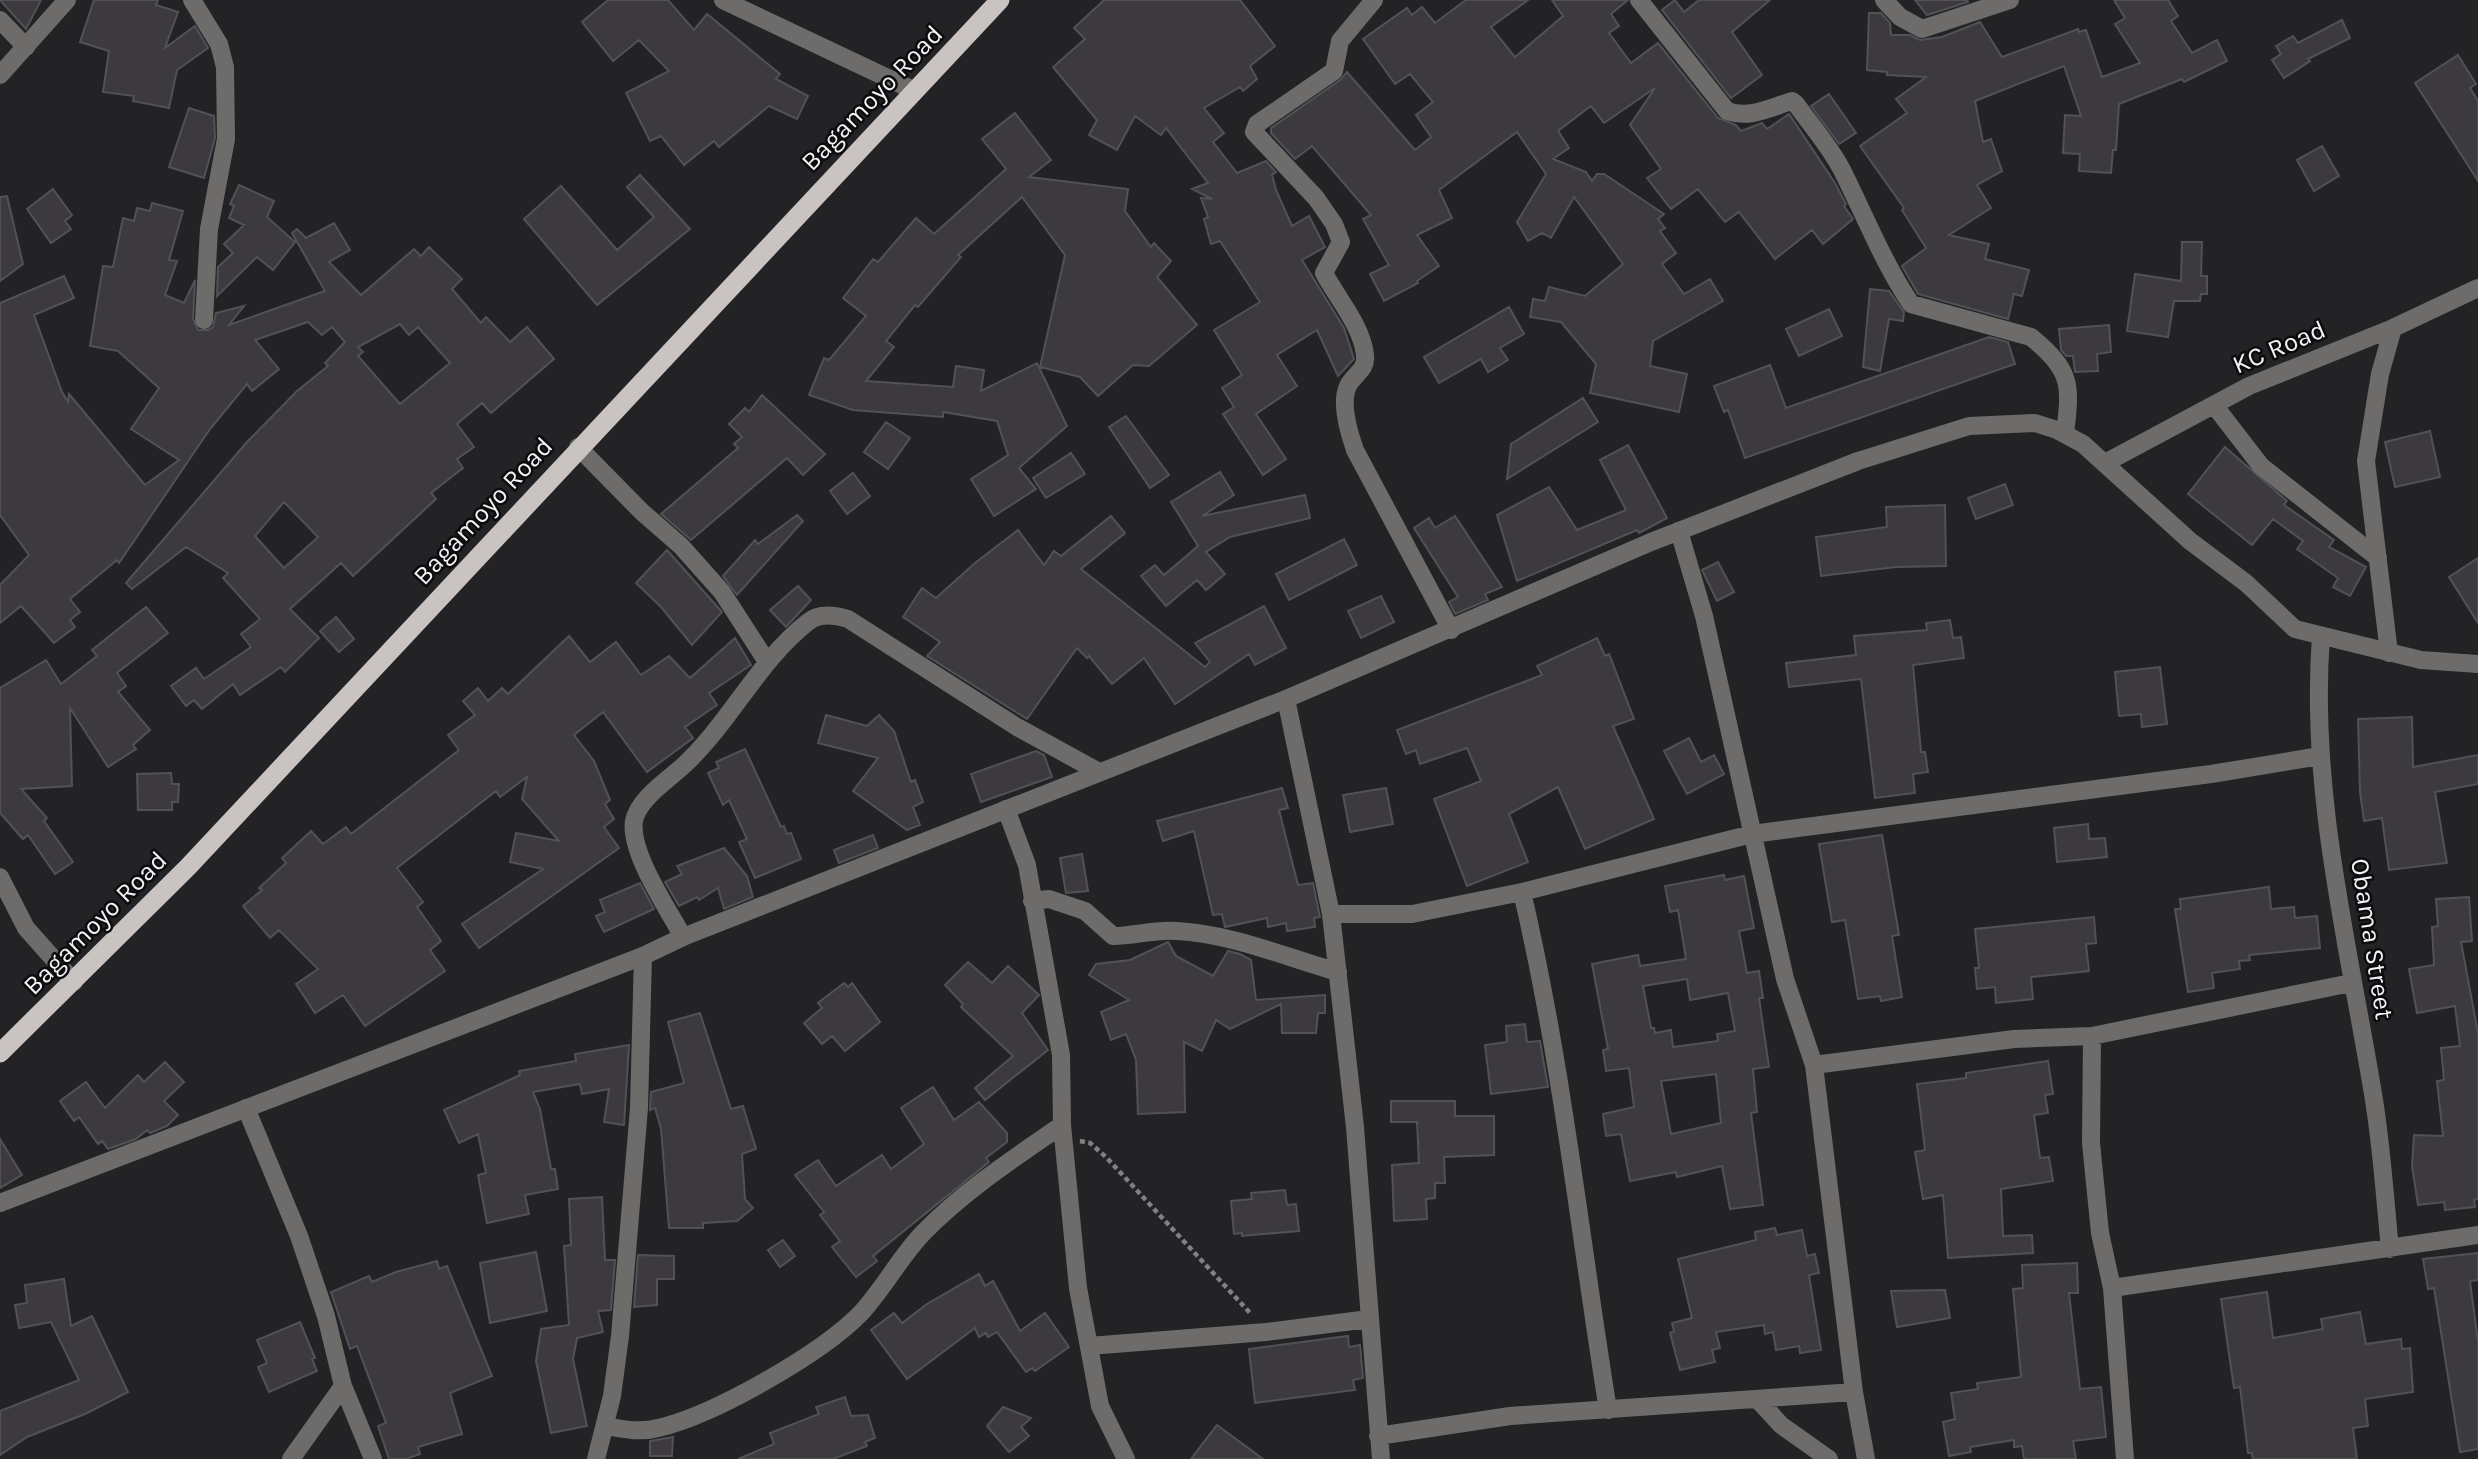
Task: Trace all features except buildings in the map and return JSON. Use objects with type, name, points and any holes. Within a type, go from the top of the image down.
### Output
[{"type":"highway","name":"Bagamoyo Road","points":[[0,1054],[188,867],[578,447],[1000,0]]},
{"type":"street","points":[[0,75],[67,0]]},
{"type":"street","points":[[192,0],[219,44],[225,67],[226,139],[209,229],[204,320]]},
{"type":"street","points":[[723,0],[915,91]]},
{"type":"street","points":[[1374,0],[1340,41],[1334,71],[1294,102],[1257,124],[1254,132],[1316,198],[1334,224],[1341,242],[1324,273],[1360,336],[1366,357],[1362,370],[1347,387],[1345,397],[1349,432],[1355,450],[1451,630]]},
{"type":"street","points":[[1884,0],[1899,18],[1922,29],[2010,0]]},
{"type":"street","points":[[1643,1],[1727,111],[1740,116],[1792,101],[1796,104],[1841,167],[1875,236],[1886,266],[1911,304],[2031,337],[2046,350],[2069,384],[2065,434]]},
{"type":"street","points":[[0,20],[26,47]]},
{"type":"street","name":"KC Road","points":[[2105,463],[2249,386],[2393,328],[2478,288]]},
{"type":"street","points":[[2389,653],[2366,444],[2393,328]]},
{"type":"street","points":[[2214,405],[2261,466],[2378,558]]},
{"type":"street","points":[[0,1203],[643,956],[683,937],[1286,699],[1679,531],[1858,461],[1969,426],[2035,423],[2065,434],[2105,463],[2190,541],[2246,583],[2295,629],[2421,660],[2478,664]]},
{"type":"street","points":[[578,447],[642,512],[681,546],[722,592],[767,662]]},
{"type":"street","points":[[1679,531],[1704,616],[1785,979],[1814,1065],[1854,1392],[1866,1459]]},
{"type":"street","points":[[683,937],[639,853],[634,820],[642,804],[709,743],[767,662],[810,620],[836,615],[848,619],[1017,727],[1099,772]]},
{"type":"street","name":"Obama Street","points":[[2321,636],[2317,690],[2320,756],[2351,983],[2374,1100],[2390,1249]]},
{"type":"street","points":[[1286,699],[1331,914],[1355,1127],[1381,1459]]},
{"type":"street","points":[[1331,914],[1412,914],[1522,892],[1752,834],[2211,774],[2320,756]]},
{"type":"street","points":[[1006,809],[1027,865],[1060,1055],[1063,1134],[1078,1288],[1100,1406],[1126,1459]]},
{"type":"street","points":[[0,877],[26,928],[74,982]]},
{"type":"street","points":[[1522,892],[1566,1131],[1608,1410]]},
{"type":"street","points":[[1032,901],[1049,899],[1085,911],[1112,936],[1156,931],[1194,933],[1257,946],[1338,972]]},
{"type":"street","points":[[596,1459],[612,1396],[620,1336],[639,1108],[643,956]]},
{"type":"street","points":[[1814,1065],[2014,1039],[2092,1036],[2351,983]]},
{"type":"street","points":[[2092,1036],[2091,1143],[2100,1234],[2112,1288],[2124,1459]]},
{"type":"street","points":[[246,1108],[299,1236],[326,1316],[343,1386],[373,1459]]},
{"type":"street","points":[[605,1426],[637,1431],[658,1428],[704,1409],[797,1363],[858,1315],[880,1292],[921,1235],[949,1209],[1006,1164],[1063,1134]]},
{"type":"street","points":[[2112,1288],[2478,1235]]},
{"type":"street","points":[[1089,1346],[1266,1332],[1369,1319]]},
{"type":"street","points":[[291,1459],[343,1386]]},
{"type":"street","points":[[1378,1436],[1510,1416],[1854,1392]]},
{"type":"street","points":[[1758,1400],[1781,1425],[1829,1459]]},
{"type":"path","points":[[1063,1134],[1090,1143],[1106,1157],[1266,1332]]}]
